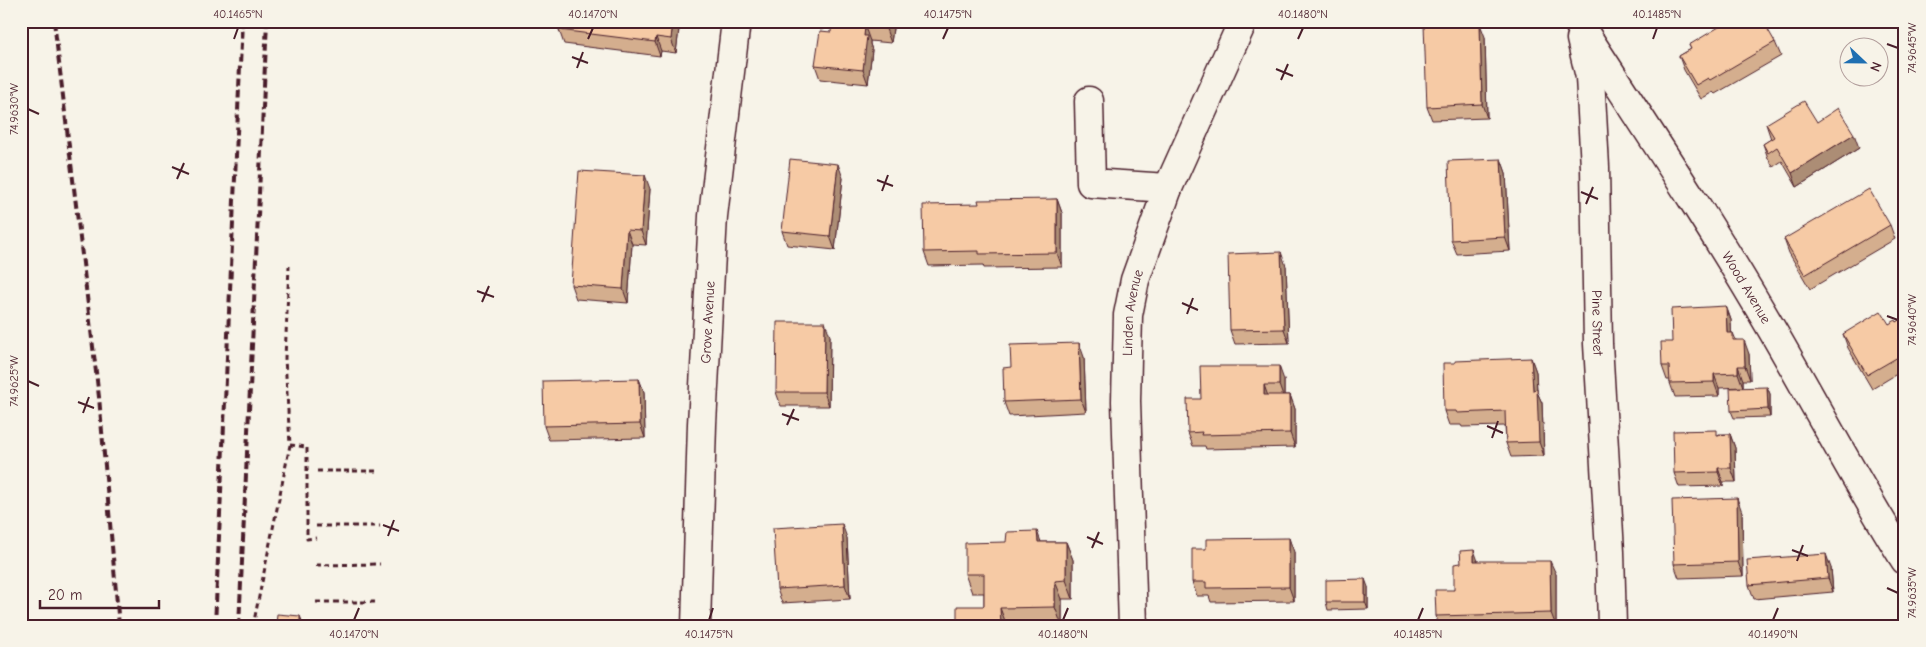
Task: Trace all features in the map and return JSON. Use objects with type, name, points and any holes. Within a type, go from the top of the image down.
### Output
[{"type":"street","name":"Grove Avenue","points":[[696,626],[702,424],[713,216],[736,21]]},
{"type":"street","name":"Linden Avenue","points":[[1133,626],[1126,401],[1128,315],[1135,280],[1168,188],[1243,21]]},
{"type":"street","name":"Wood Avenue","points":[[1576,21],[1704,215],[1771,328],[1878,518],[1905,560]]},
{"type":"street","name":"Pine Street","points":[[1576,21],[1590,77],[1594,149],[1598,344],[1610,552],[1612,626]]},
{"type":"street","points":[[1089,101],[1091,182],[1168,188]]},
{"type":"path","points":[[253,626],[290,445],[284,358],[289,266]]},
{"type":"path","points":[[290,445],[307,447],[306,538],[316,538]]},
{"type":"path","points":[[318,471],[380,472]]},
{"type":"path","points":[[316,526],[380,526]]},
{"type":"path","points":[[316,565],[380,564]]},
{"type":"path","points":[[316,602],[379,602]]},
{"type":"building","points":[[560,21],[673,21],[671,39],[656,37],[655,42],[559,30]]},
{"type":"building","points":[[832,21],[887,21],[886,29],[865,27],[864,36],[867,36],[863,70],[815,65],[820,31],[831,32]]},
{"type":"building","points":[[1729,21],[1763,21],[1775,42],[1710,80],[1708,78],[1696,85],[1679,56],[1691,49],[1689,45]]},
{"type":"building","points":[[1480,24],[1482,104],[1427,107],[1424,25]]},
{"type":"building","points":[[1804,101],[1817,122],[1838,108],[1854,134],[1792,173],[1777,147],[1768,153],[1763,144],[1774,137],[1766,124]]},
{"type":"building","points":[[790,159],[838,164],[830,236],[782,231]]},
{"type":"building","points":[[1501,159],[1505,237],[1451,240],[1448,161]]},
{"type":"building","points":[[579,171],[645,175],[641,231],[627,230],[623,289],[571,285]]},
{"type":"building","points":[[1869,189],[1890,225],[1805,275],[1784,239]]},
{"type":"building","points":[[1057,199],[1057,253],[979,254],[979,251],[924,252],[923,205],[979,204],[978,200]]},
{"type":"building","points":[[1281,252],[1284,329],[1230,330],[1228,254]]},
{"type":"building","points":[[1726,306],[1727,333],[1733,333],[1733,340],[1744,340],[1745,366],[1738,366],[1738,373],[1714,374],[1714,382],[1670,383],[1669,366],[1662,366],[1661,342],[1672,342],[1671,309]]},
{"type":"building","points":[[1881,311],[1889,324],[1905,317],[1905,353],[1867,375],[1843,334]]},
{"type":"building","points":[[777,322],[825,322],[824,392],[776,392]]},
{"type":"building","points":[[1079,343],[1081,399],[1004,402],[1003,368],[1011,367],[1010,345]]},
{"type":"building","points":[[1531,358],[1533,390],[1537,389],[1539,442],[1506,443],[1505,411],[1457,413],[1456,411],[1444,411],[1443,363]]},
{"type":"building","points":[[1200,366],[1279,366],[1279,385],[1264,385],[1264,395],[1290,395],[1290,433],[1201,435],[1202,432],[1188,433],[1187,399],[1201,399]]},
{"type":"building","points":[[639,379],[640,424],[544,426],[543,381]]},
{"type":"building","points":[[1767,387],[1768,409],[1731,411],[1730,388]]},
{"type":"building","points":[[1717,430],[1717,435],[1730,434],[1731,468],[1718,468],[1718,472],[1674,473],[1673,431]]},
{"type":"building","points":[[1737,498],[1738,562],[1674,564],[1672,500]]},
{"type":"building","points":[[842,524],[845,585],[777,589],[773,528]]},
{"type":"building","points":[[1037,531],[1038,542],[1066,542],[1066,580],[1055,581],[1055,607],[1000,608],[1001,626],[957,626],[957,606],[984,606],[984,574],[965,574],[965,543],[1006,542],[1007,532]]},
{"type":"building","points":[[1289,538],[1289,587],[1206,588],[1206,582],[1192,582],[1192,549],[1206,549],[1206,539]]},
{"type":"building","points":[[1474,550],[1474,561],[1550,561],[1551,613],[1436,616],[1435,590],[1454,590],[1454,564],[1461,563],[1460,551]]},
{"type":"building","points":[[1826,554],[1828,578],[1749,585],[1747,560]]},
{"type":"building","points":[[1365,579],[1365,602],[1326,602],[1326,580]]},
{"type":"building","points":[[277,614],[300,616],[300,626],[276,626]]},
{"type":"railway","points":[[54,21],[99,397],[119,626]]},
{"type":"railway","points":[[215,626],[242,21]]},
{"type":"railway","points":[[239,626],[267,21]]}]
